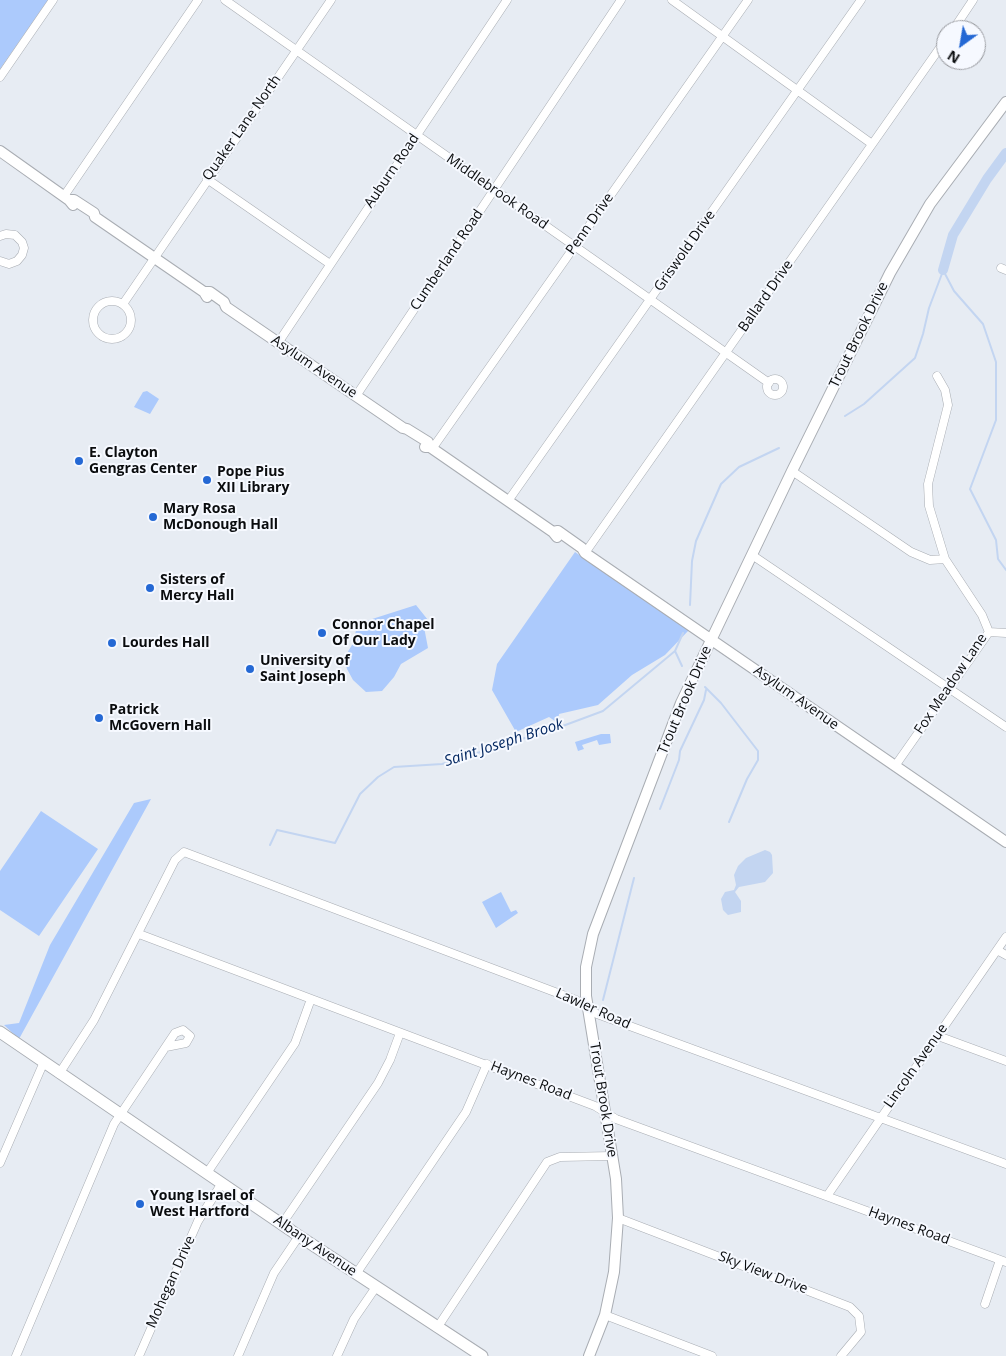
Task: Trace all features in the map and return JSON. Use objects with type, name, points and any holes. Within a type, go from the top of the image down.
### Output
[{"type":"highway","name":"Albany Avenue","points":[[0,1032],[44,1064],[299,1236],[482,1356]]},
{"type":"main road","name":"Trout Brook Drive","points":[[589,1356],[605,1315],[614,1272],[618,1218],[612,1156],[587,1008],[586,967],[593,934],[681,703],[792,471],[906,242],[930,204],[1006,102]]},
{"type":"main road","name":"Asylum Avenue","points":[[0,151],[67,198],[91,218],[95,217],[204,292],[206,297],[220,306],[226,307],[402,428],[405,433],[425,447],[431,448],[553,532],[555,536],[579,552],[585,553],[1006,842]]},
{"type":"street","points":[[0,77],[53,0]]},
{"type":"street","points":[[67,198],[198,0]]},
{"type":"street","name":"Middlebrook Road","points":[[225,0],[769,383]]},
{"type":"street","name":"Quaker Lane North","points":[[123,304],[153,257],[331,0]]},
{"type":"street","name":"Auburn Road","points":[[278,343],[507,0]]},
{"type":"street","name":"Cumberland Road","points":[[356,396],[621,0]]},
{"type":"street","points":[[672,0],[872,144]]},
{"type":"street","name":"Penn Drive","points":[[431,448],[748,0]]},
{"type":"street","name":"Griswold Drive","points":[[508,501],[861,0]]},
{"type":"street","points":[[959,20],[974,0]]},
{"type":"street","name":"Ballard Drive","points":[[585,553],[936,53]]},
{"type":"street","points":[[207,179],[330,264]]},
{"type":"street","points":[[0,236],[6,234],[16,236],[24,248],[22,255],[17,261],[9,264],[0,261]]},
{"type":"street","points":[[107,301],[123,304],[131,316],[128,330],[122,337],[115,340],[100,336],[93,323],[97,308],[107,301]]},
{"type":"street","name":"Fox Meadow Lane","points":[[895,766],[989,632],[982,615],[945,559],[933,523],[928,491],[948,404],[945,390],[937,376]]},
{"type":"street","points":[[792,471],[911,552],[930,560],[945,559]]},
{"type":"street","points":[[752,555],[1006,727]]},
{"type":"street","points":[[989,632],[1006,633]]},
{"type":"street","name":"Lawler Road","points":[[139,934],[175,860],[182,853],[188,853],[576,1000],[597,1014],[1006,1164]]},
{"type":"street","points":[[59,1074],[94,1020],[139,934]]},
{"type":"street","name":"Haynes Road","points":[[139,934],[487,1064],[594,1106],[616,1119],[1003,1261]]},
{"type":"street","name":"Lincoln Avenue","points":[[827,1196],[1006,937]]},
{"type":"street","points":[[997,950],[1006,955]]},
{"type":"street","points":[[208,1173],[295,1043],[311,999]]},
{"type":"street","points":[[282,1224],[378,1083],[386,1070],[400,1033]]},
{"type":"street","points":[[938,1036],[1006,1061]]},
{"type":"street","points":[[16,1356],[109,1134],[166,1047]]},
{"type":"street","points":[[0,1163],[44,1064]]},
{"type":"street","points":[[356,1274],[466,1112],[487,1064]]},
{"type":"street","points":[[437,1328],[547,1162],[560,1158],[612,1156]]},
{"type":"street","name":"Mohegan Drive","points":[[139,1356],[198,1221],[222,1183]]},
{"type":"street","name":"Sky View Drive","points":[[618,1218],[850,1307],[859,1316],[861,1332],[841,1356]]},
{"type":"street","points":[[238,1356],[274,1273],[299,1236]]},
{"type":"street","points":[[985,1304],[1003,1261]]},
{"type":"street","points":[[337,1356],[354,1318],[376,1287]]},
{"type":"street","points":[[605,1315],[712,1356]]},
{"type":"shaded area","points":[[0,0],[48,0],[0,69]]},
{"type":"shaded area","points":[[147,391],[159,399],[150,414],[134,407],[143,392]]},
{"type":"shaded area","points":[[575,552],[689,630],[665,655],[632,675],[598,705],[559,714],[558,720],[555,721],[549,717],[516,732],[492,690],[497,664]]},
{"type":"shaded area","points":[[416,605],[428,620],[424,627],[428,648],[401,664],[394,677],[382,691],[366,692],[353,680],[344,658],[352,645],[357,627],[369,620]]},
{"type":"shaded area","points":[[601,734],[610,734],[611,743],[599,745],[597,740],[582,745],[584,749],[578,751],[575,742]]},
{"type":"shaded area","points":[[151,799],[19,1039],[4,1025],[19,1023],[50,945],[134,803]]},
{"type":"shaded area","points":[[41,811],[98,849],[39,936],[0,910],[0,871]]},
{"type":"shaded area","points":[[765,850],[772,855],[773,873],[765,882],[739,887],[735,892],[741,901],[741,912],[728,915],[723,910],[721,899],[725,892],[734,890],[736,885],[734,875],[738,866],[746,858]]},
{"type":"shaded area","points":[[501,892],[511,912],[516,910],[518,913],[496,928],[482,902]]},
{"type":"waterway","points":[[943,270],[953,235],[987,179],[1006,153]]},
{"type":"waterway","points":[[943,270],[954,291],[983,324],[996,362],[996,420],[970,489],[996,540],[998,559],[1006,570]]},
{"type":"waterway","points":[[845,416],[864,404],[915,358],[929,308],[943,271]]},
{"type":"waterway","points":[[690,605],[692,561],[696,541],[721,484],[739,467],[779,448]]},
{"type":"waterway","name":"Saint Joseph Brook","points":[[270,845],[277,830],[335,843],[360,794],[378,777],[394,767],[442,764],[560,727],[603,711],[675,651],[683,633]]},
{"type":"waterway","points":[[675,651],[682,666]]},
{"type":"waterway","points":[[705,687],[721,703],[758,751],[758,760],[747,779],[729,822]]},
{"type":"waterway","points":[[660,809],[679,760],[680,751],[704,700],[706,690]]},
{"type":"waterway","points":[[603,1000],[634,878]]},
{"type":"place","name":"E. Clayton Gengras Center","points":[[79,461]]},
{"type":"place","name":"Pope Pius XII Library","points":[[207,480]]},
{"type":"place","name":"Mary Rosa McDonough Hall","points":[[153,517]]},
{"type":"place","name":"Sisters of Mercy Hall","points":[[150,588]]},
{"type":"place","name":"Connor Chapel Of Our Lady","points":[[322,633]]},
{"type":"place","name":"Lourdes Hall","points":[[112,643]]},
{"type":"place","name":"University of Saint Joseph","points":[[250,669]]},
{"type":"place","name":"Patrick McGovern Hall","points":[[99,718]]},
{"type":"place","name":"Young Israel of West Hartford","points":[[140,1204]]}]
